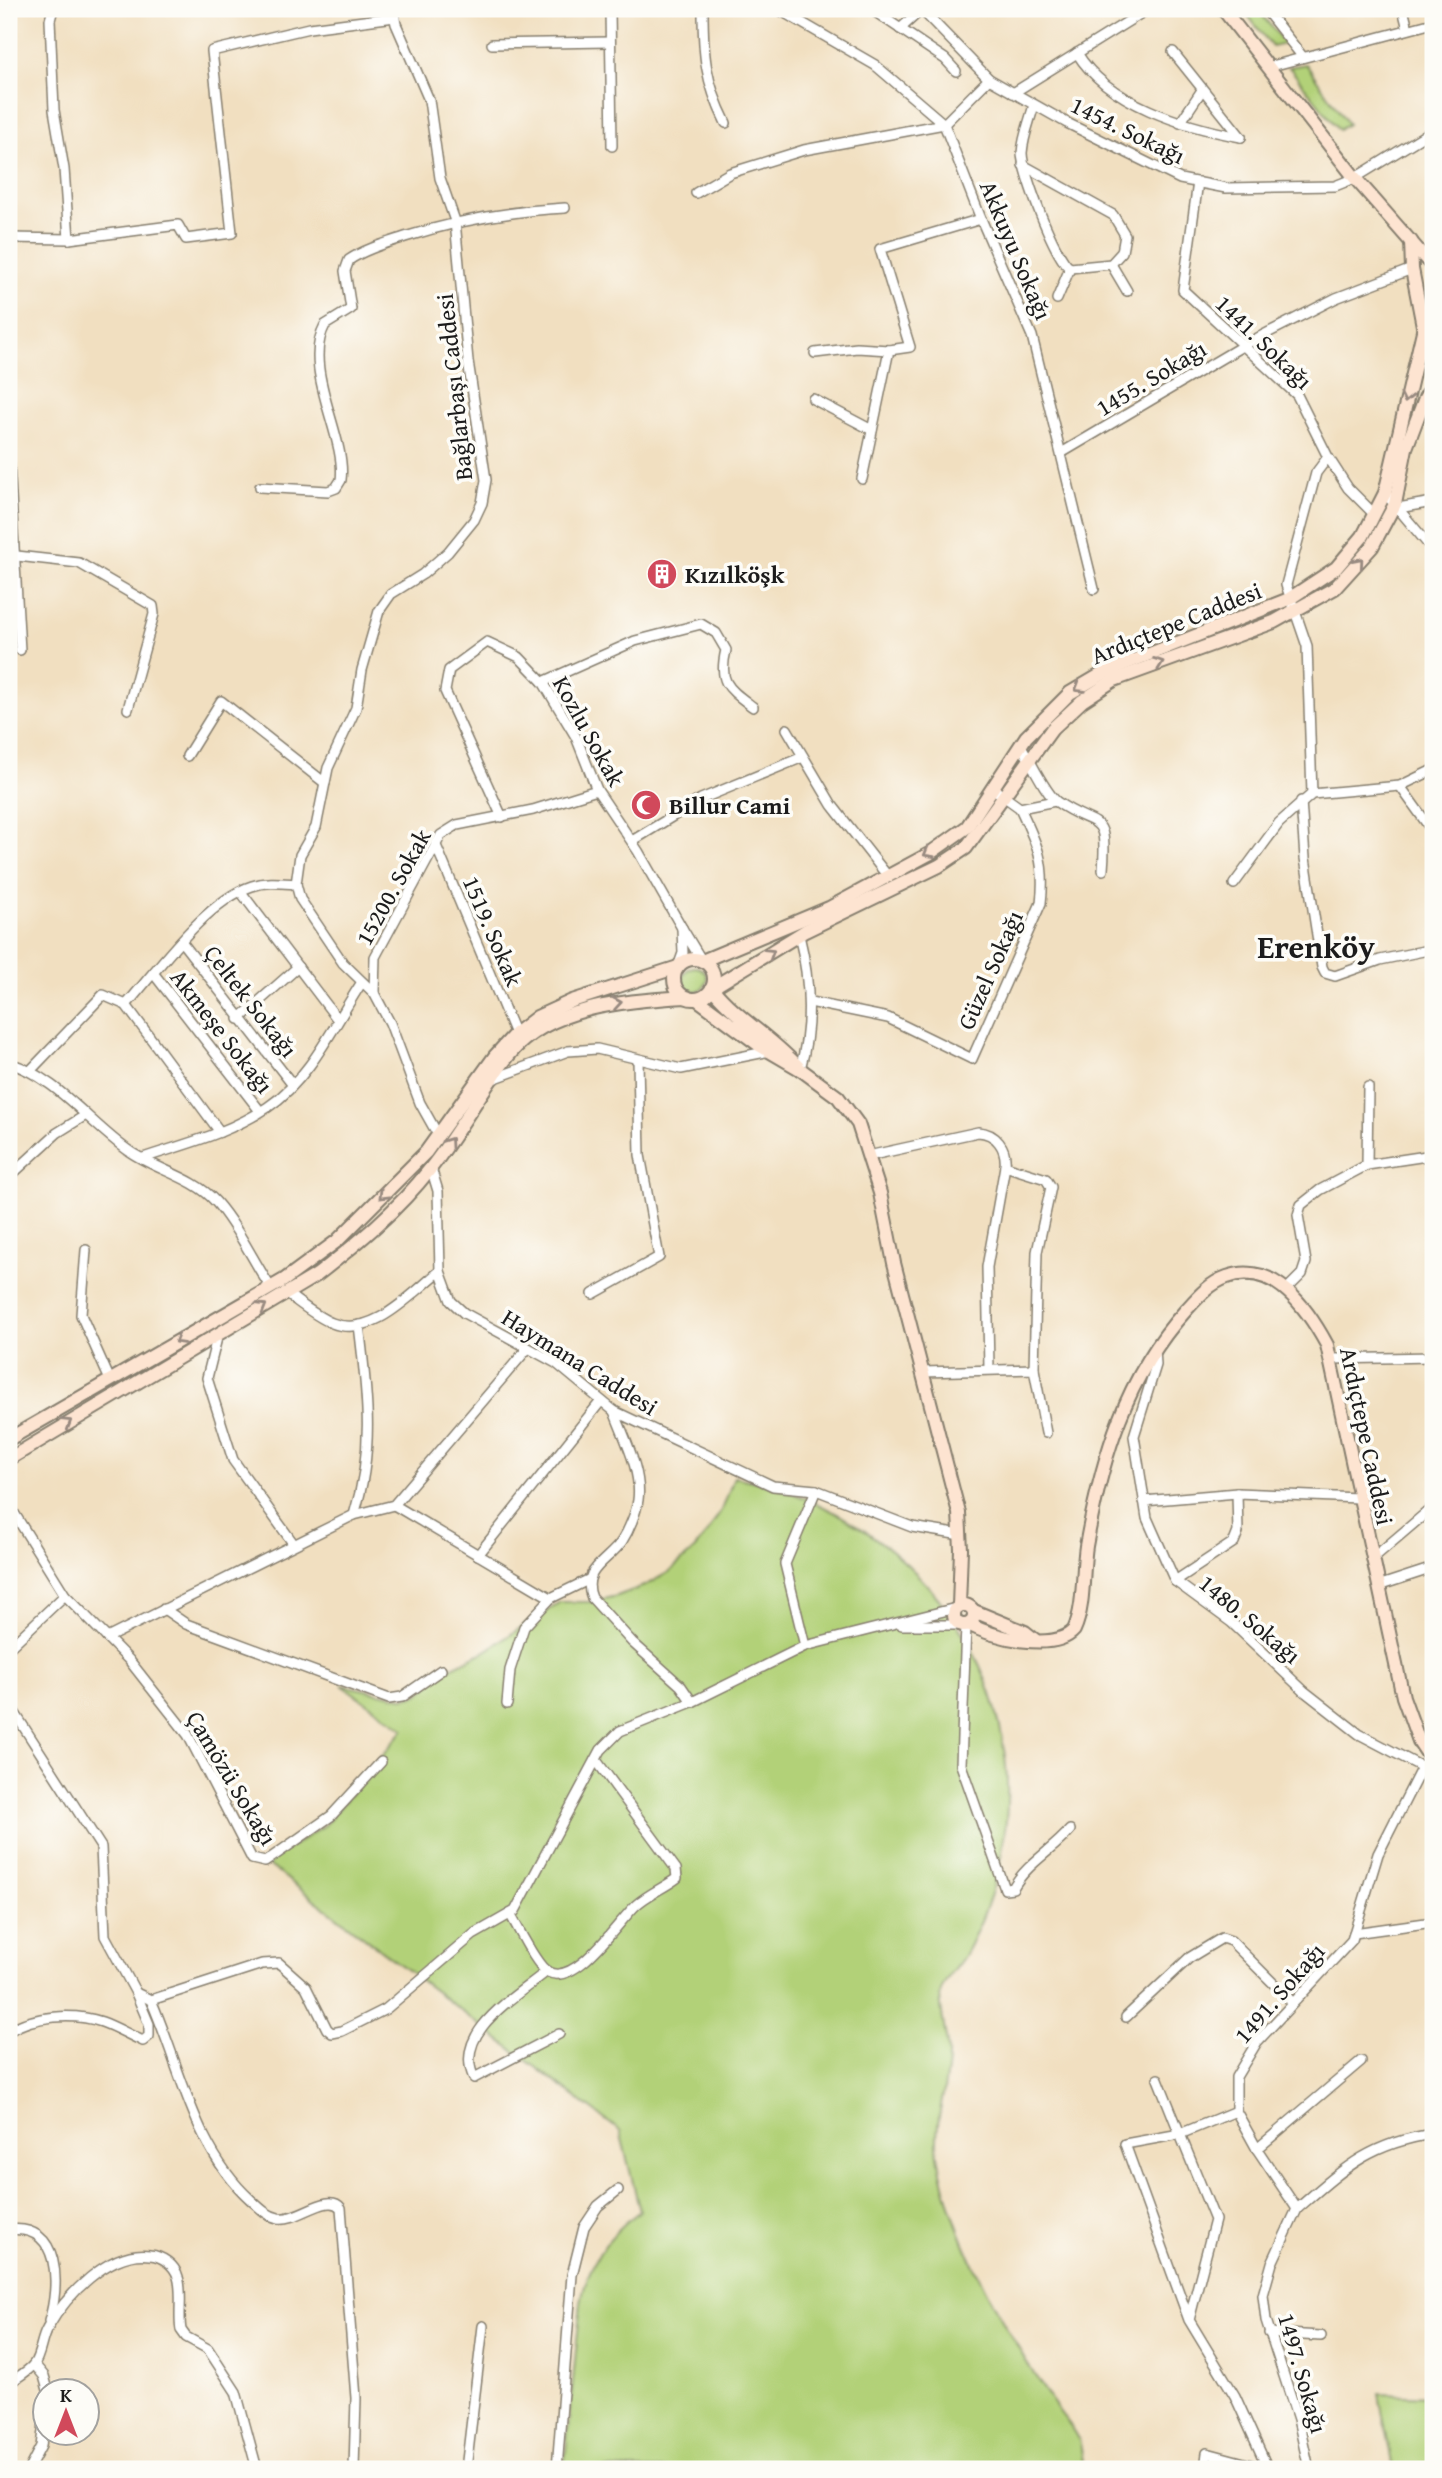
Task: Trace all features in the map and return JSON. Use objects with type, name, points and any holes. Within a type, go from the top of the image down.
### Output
[{"type":"street","points":[[53,9],[50,20],[54,110],[64,169],[69,239]]},
{"type":"street","points":[[610,9],[612,146]]},
{"type":"street","points":[[703,9],[703,61],[711,93],[726,123]]},
{"type":"street","name":"Akkuyu Sokağı","points":[[778,9],[875,65],[944,124],[981,219],[1032,336],[1063,452],[1076,521],[1094,589]]},
{"type":"street","points":[[871,9],[945,59],[956,71]]},
{"type":"street","points":[[900,29],[921,9]]},
{"type":"street","name":"1454. Sokağı","points":[[921,9],[989,79],[1034,105],[1180,179],[1226,188],[1335,186],[1355,178],[1433,132]]},
{"type":"street","points":[[1013,93],[1148,9]]},
{"type":"street","points":[[1223,9],[1355,178],[1411,241],[1431,259]]},
{"type":"street","points":[[1265,9],[1302,56]]},
{"type":"street","points":[[1403,9],[1408,29]]},
{"type":"street","points":[[9,238],[69,239],[177,225],[186,239],[232,233],[212,51],[309,28],[394,13]]},
{"type":"street","name":"Bağlarbaşı Caddesi","points":[[296,884],[300,855],[316,827],[328,768],[356,708],[362,670],[384,602],[447,552],[474,520],[482,503],[486,480],[468,360],[455,221],[440,178],[429,100],[394,13]]},
{"type":"street","points":[[1268,67],[1433,23]]},
{"type":"street","points":[[492,44],[610,43]]},
{"type":"street","points":[[1077,53],[1088,70],[1102,84],[1180,123],[1241,137],[1173,52]]},
{"type":"street","points":[[696,193],[730,173],[804,150],[944,124],[989,79]]},
{"type":"street","points":[[1180,123],[1202,90]]},
{"type":"street","points":[[1034,105],[1022,150],[1023,165],[1028,186],[1070,268],[1057,299]]},
{"type":"street","points":[[1023,165],[1113,215],[1125,235],[1125,244],[1119,257],[1111,264],[1070,268]]},
{"type":"street","name":"1441. Sokağı","points":[[1198,182],[1183,290],[1297,395],[1328,457],[1348,488],[1374,514]]},
{"type":"street","points":[[260,487],[328,492],[336,488],[341,480],[321,378],[320,353],[325,325],[349,312],[352,306],[345,271],[349,260],[393,241],[455,221],[510,211],[565,208]]},
{"type":"street","points":[[815,353],[857,348],[890,350],[910,347],[880,249],[981,219]]},
{"type":"street","points":[[1411,241],[1412,268],[1423,329],[1433,348]]},
{"type":"street","points":[[1111,264],[1127,291]]},
{"type":"street","name":"1455. Sokağı","points":[[1063,452],[1244,345],[1336,298],[1412,268]]},
{"type":"street","points":[[1423,329],[1433,307]]},
{"type":"street","name":"Ardıçtepe Caddesi","points":[[702,961],[808,917],[886,874],[929,854],[967,827],[1000,793],[1021,746],[1070,693],[1109,670],[1289,598],[1336,568],[1363,536],[1385,493],[1423,329]]},
{"type":"street","points":[[862,480],[890,350]]},
{"type":"street","points":[[9,1459],[286,1293],[344,1254],[410,1193],[431,1168],[519,1045],[581,1010],[641,1000],[692,998],[799,935],[939,866],[967,848],[1000,793],[1030,761],[1052,729],[1082,701],[1114,680],[1296,612],[1335,587],[1372,547],[1396,506],[1406,448],[1424,398],[1433,385]]},
{"type":"street","points":[[813,399],[872,429]]},
{"type":"street","points":[[1312,794],[1307,646],[1289,598],[1287,581],[1315,472],[1328,457]]},
{"type":"street","points":[[9,461],[17,556],[20,650]]},
{"type":"street","points":[[1385,493],[1433,550]]},
{"type":"street","points":[[1396,506],[1433,502]]},
{"type":"street","points":[[17,556],[79,563],[153,606],[154,614],[128,709]]},
{"type":"street","points":[[543,682],[635,641],[701,624],[716,632],[726,650],[722,666],[726,683],[753,707]]},
{"type":"street","name":"Kozlu Sokak","points":[[502,817],[447,699],[446,676],[449,670],[487,642],[519,657],[543,682],[576,737],[597,790],[632,841],[702,961]]},
{"type":"street","points":[[187,755],[220,701],[325,783]]},
{"type":"street","points":[[787,729],[832,805],[886,874]]},
{"type":"street","points":[[1021,746],[1055,801],[1089,817],[1101,827],[1105,843],[1102,870]]},
{"type":"street","points":[[632,841],[701,799],[803,757]]},
{"type":"street","points":[[1234,884],[1279,823],[1312,794],[1400,786],[1433,770]]},
{"type":"street","points":[[1400,786],[1433,832]]},
{"type":"street","name":"15200. Sokak","points":[[374,993],[375,957],[435,843],[448,829],[597,790]]},
{"type":"street","points":[[1000,793],[1020,808],[1055,801]]},
{"type":"street","points":[[1301,801],[1305,858],[1325,973],[1335,976],[1380,960],[1433,949]]},
{"type":"street","name":"Güzel Sokağı","points":[[810,1002],[888,1018],[972,1059],[1041,903],[1044,877],[1041,851],[1020,808]]},
{"type":"street","name":"1519. Sokak","points":[[435,843],[514,1034]]},
{"type":"street","points":[[126,1005],[189,931],[241,892],[273,882],[296,884],[300,899],[321,931],[344,963],[374,993],[390,1023],[421,1103],[438,1135]]},
{"type":"street","points":[[241,892],[338,1020]]},
{"type":"street","points":[[682,928],[683,953],[676,986],[838,1097],[858,1124],[959,1514],[966,1615],[961,1765],[1005,1889],[1013,1888],[1024,1871],[1052,1850],[1070,1830]]},
{"type":"street","points":[[799,935],[807,970],[810,1002],[806,1050],[800,1069]]},
{"type":"street","name":"Çeltek Sokağı","points":[[181,942],[292,1084]]},
{"type":"street","points":[[9,1439],[271,1288],[337,1241],[426,1152],[514,1034],[537,1017],[572,1001],[678,967],[689,960],[702,961],[712,969],[712,988],[741,1020],[783,1049],[800,1069]]},
{"type":"street","points":[[239,1019],[298,967]]},
{"type":"street","name":"Akmeşe Sokağı","points":[[154,974],[260,1111]]},
{"type":"street","points":[[142,1158],[220,1132],[260,1111],[305,1071],[362,982]]},
{"type":"street","points":[[30,1071],[103,995],[126,1005],[220,1132]]},
{"type":"street","points":[[493,1079],[568,1051],[597,1049],[638,1060],[691,1069],[770,1051]]},
{"type":"street","points":[[593,1294],[659,1257],[640,1155],[638,1060]]},
{"type":"street","points":[[9,1063],[30,1071],[142,1158],[199,1188],[217,1203],[271,1288]]},
{"type":"street","points":[[1367,1165],[1368,1087]]},
{"type":"street","points":[[9,1177],[57,1133],[86,1115]]},
{"type":"street","points":[[868,1156],[984,1132],[1000,1143],[1006,1158],[987,1267],[989,1369]]},
{"type":"street","points":[[1286,1290],[1302,1274],[1306,1262],[1298,1214],[1301,1205],[1320,1190],[1367,1165],[1433,1156]]},
{"type":"street","points":[[1005,1166],[1046,1179],[1051,1187],[1037,1252],[1034,1369],[1046,1433]]},
{"type":"street","points":[[286,1293],[334,1324],[359,1325],[379,1319],[440,1271],[438,1191],[431,1168]]},
{"type":"street","points":[[86,1250],[81,1315],[110,1380]]},
{"type":"street","name":"Haymana Caddesi","points":[[440,1271],[452,1301],[464,1313],[556,1363],[614,1411],[773,1486],[816,1490],[912,1527],[961,1535]]},
{"type":"street","name":"Ardıçtepe Caddesi","points":[[966,1615],[1024,1641],[1064,1639],[1077,1623],[1084,1556],[1124,1402],[1155,1347],[1202,1293],[1220,1279],[1252,1275],[1286,1290],[1310,1316],[1332,1359],[1359,1498],[1403,1697],[1429,1762]]},
{"type":"street","points":[[354,1515],[366,1473],[370,1437],[359,1325]]},
{"type":"street","points":[[218,1334],[207,1378],[233,1460],[293,1543]]},
{"type":"street","name":"1480. Sokağı","points":[[1155,1347],[1156,1364],[1134,1436],[1147,1518],[1175,1581],[1231,1622],[1304,1691],[1359,1734],[1429,1762]]},
{"type":"street","points":[[107,1638],[293,1543],[354,1515],[394,1505],[528,1348]]},
{"type":"street","points":[[1332,1359],[1433,1357]]},
{"type":"street","points":[[923,1372],[1034,1369]]},
{"type":"street","points":[[478,1555],[601,1401]]},
{"type":"street","points":[[507,1703],[510,1670],[524,1627],[551,1598],[588,1580],[596,1567],[611,1555],[623,1539],[638,1501],[638,1479],[614,1411]]},
{"type":"street","points":[[805,1646],[785,1564],[816,1490]]},
{"type":"street","points":[[1144,1501],[1237,1493],[1359,1498]]},
{"type":"street","points":[[1175,1581],[1234,1542],[1238,1532],[1237,1493]]},
{"type":"street","name":"Çamözü Sokağı","points":[[9,1505],[65,1595],[129,1660],[188,1735],[255,1861],[265,1862],[322,1823],[381,1762]]},
{"type":"street","points":[[394,1505],[551,1598]]},
{"type":"street","points":[[1372,1559],[1433,1507]]},
{"type":"street","points":[[1378,1586],[1433,1567]]},
{"type":"street","points":[[588,1580],[592,1598],[632,1642],[681,1685],[692,1702]]},
{"type":"street","points":[[9,1648],[65,1595]]},
{"type":"street","points":[[164,1609],[186,1624],[389,1699],[402,1697],[441,1670]]},
{"type":"street","points":[[896,1625],[947,1627],[966,1615]]},
{"type":"street","points":[[136,1993],[152,2000],[262,1964],[279,1964],[306,1987],[327,2029],[339,2033],[386,2009],[463,1943],[510,1914],[554,1843],[601,1750],[620,1731],[692,1702],[805,1646],[850,1633],[966,1615]]},
{"type":"street","points":[[9,1704],[101,1847],[105,1936],[136,1993],[149,2024],[148,2038],[144,2041],[100,2022],[69,2017],[38,2021],[9,2031]]},
{"type":"street","points":[[510,1914],[547,1971],[566,1974],[586,1962],[639,1902],[678,1876],[676,1869],[596,1760]]},
{"type":"street","name":"1491. Sokağı","points":[[1297,2210],[1257,2150],[1236,2111],[1236,2077],[1257,2042],[1352,1940],[1378,1854],[1429,1762]]},
{"type":"street","points":[[1354,1933],[1433,1922]]},
{"type":"street","points":[[1126,2017],[1189,1958],[1222,1938],[1231,1941],[1293,2003]]},
{"type":"street","points":[[547,1971],[478,2031],[468,2056],[468,2066],[474,2078],[559,2034]]},
{"type":"street","points":[[152,2000],[204,2138],[218,2166],[267,2214],[277,2218],[299,2216],[329,2201],[336,2202],[341,2207],[356,2398],[354,2469]]},
{"type":"street","points":[[1257,2150],[1361,2061]]},
{"type":"street","points":[[1158,2079],[1215,2220],[1189,2320]]},
{"type":"street","points":[[1236,2111],[1180,2134],[1125,2144],[1189,2320],[1235,2396],[1268,2469]]},
{"type":"street","points":[[1297,2210],[1335,2176],[1374,2149],[1401,2138],[1433,2134]]},
{"type":"street","points":[[557,2469],[572,2275],[584,2228],[598,2206],[618,2190]]},
{"type":"street","name":"1497. Sokağı","points":[[1297,2210],[1272,2263],[1263,2295],[1269,2333],[1298,2419],[1309,2469]]},
{"type":"street","points":[[9,2230],[37,2233],[49,2246],[55,2301],[34,2364],[9,2383]]},
{"type":"street","points":[[46,2330],[75,2289],[95,2273],[138,2255],[149,2255],[168,2262],[179,2277],[181,2330],[186,2337],[208,2349],[236,2392],[257,2469]]},
{"type":"street","points":[[466,2469],[483,2326]]},
{"type":"street","points":[[1269,2333],[1321,2336]]},
{"type":"street","points":[[34,2364],[44,2376]]},
{"type":"street","points":[[29,2469],[41,2446]]},
{"type":"street","points":[[1205,2469],[1208,2453],[1268,2469]]},
{"type":"green space","points":[[1243,9],[1257,9],[1285,44],[1272,47]]},
{"type":"green space","points":[[1306,64],[1348,124],[1339,130],[1289,67]]},
{"type":"green space","points":[[695,967],[706,974],[707,979],[700,990],[695,991],[684,984],[683,979],[690,968]]},
{"type":"green space","points":[[734,1477],[798,1496],[856,1525],[906,1564],[948,1611],[979,1665],[1000,1724],[1007,1789],[1001,1856],[981,1920],[964,1956],[945,1982],[940,1995],[948,2055],[937,2130],[938,2155],[951,2208],[971,2259],[1027,2363],[1078,2436],[1084,2469],[564,2469],[584,2288],[601,2250],[618,2229],[640,2211],[620,2131],[266,1863],[325,1825],[404,1729],[342,1685],[403,1698],[418,1695],[444,1671],[484,1652],[560,1602],[589,1602],[644,1586],[669,1572],[691,1553],[709,1531],[724,1505]]},
{"type":"green space","points":[[1379,2394],[1433,2396],[1433,2469],[1393,2469]]},
{"type":"place","name":"Kızılköşk","points":[[662,574]]},
{"type":"place","name":"Billur Cami","points":[[646,805]]},
{"type":"district","name":"Erenköy","points":[[1316,946]]}]
